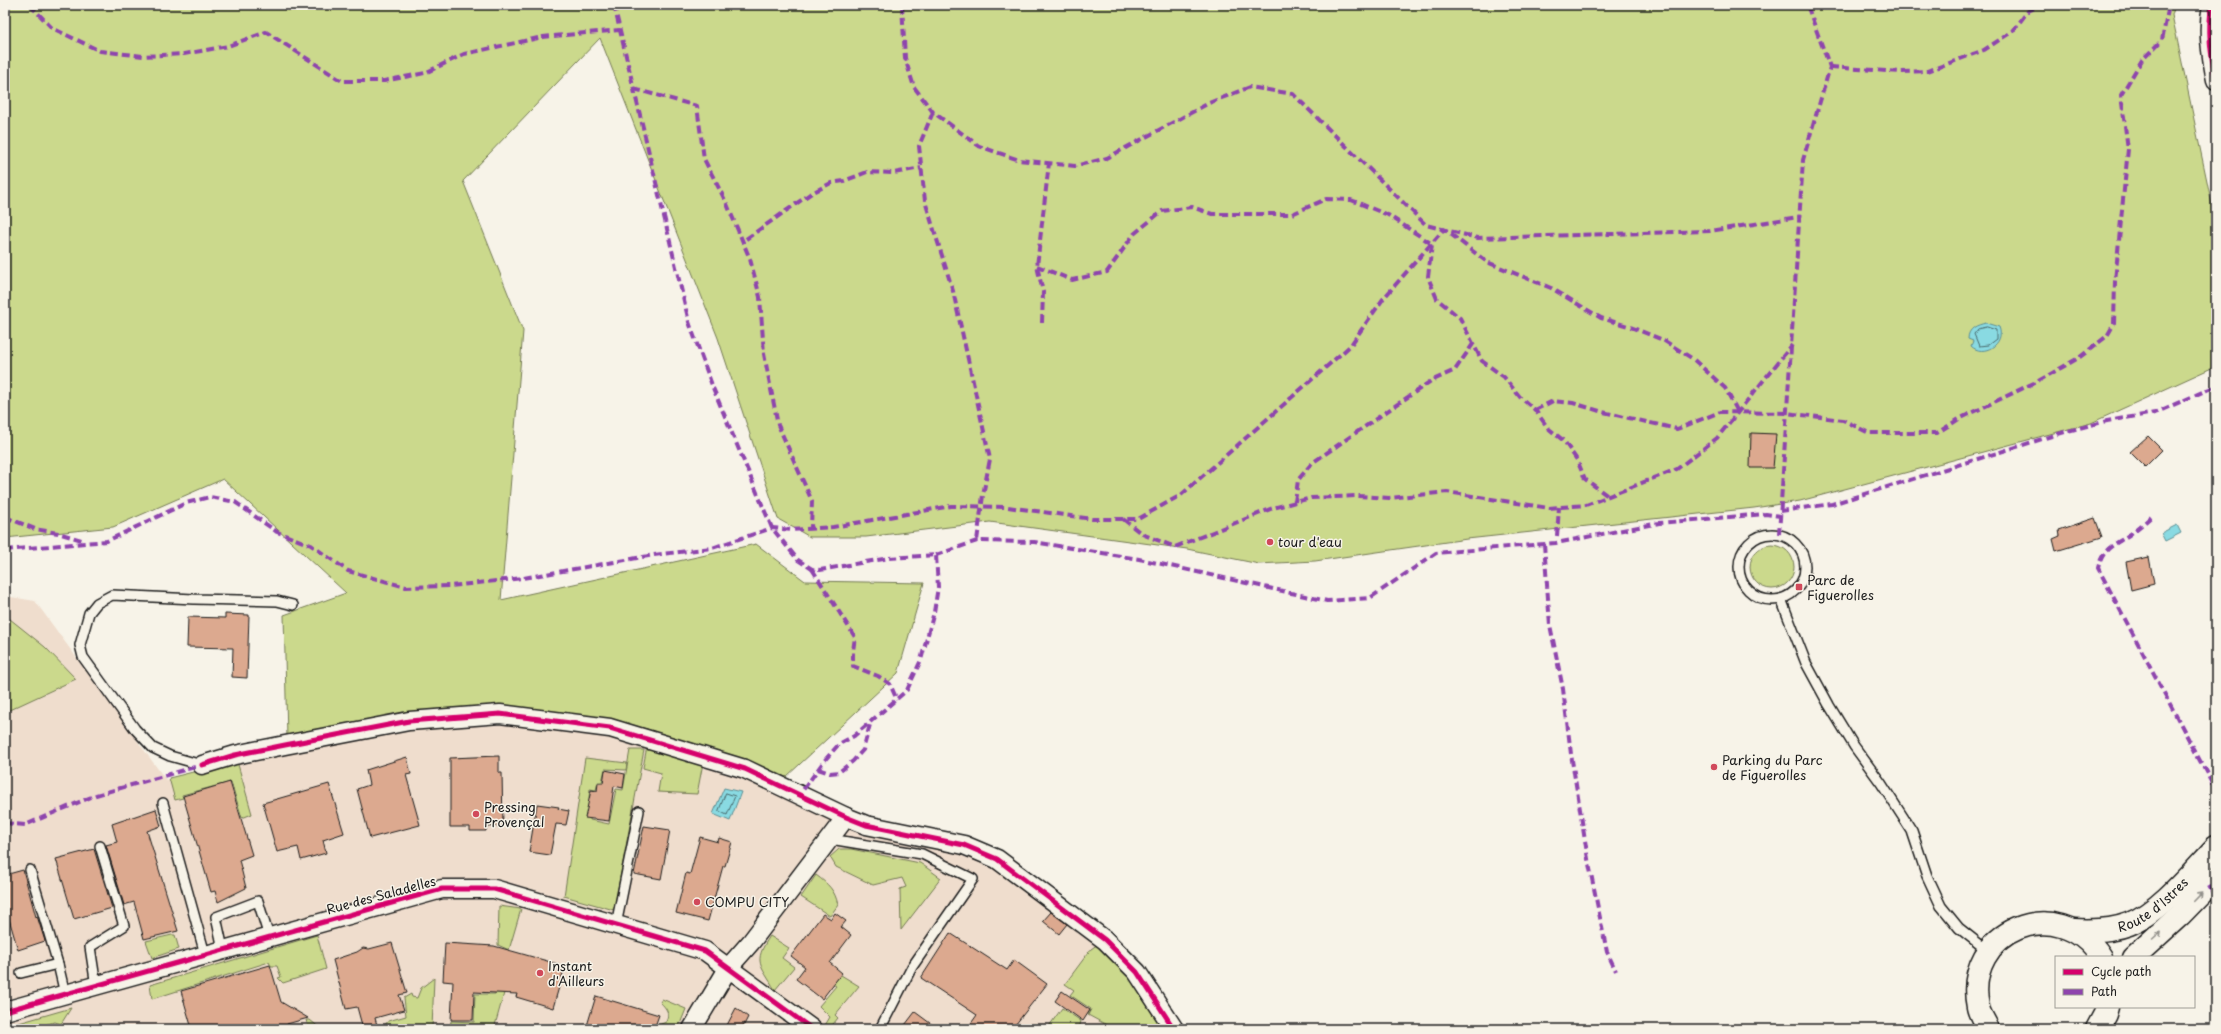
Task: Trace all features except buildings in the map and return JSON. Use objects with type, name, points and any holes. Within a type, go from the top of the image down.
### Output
[{"type":"main road","name":"Route d'Istres","points":[[2074,930],[2098,931],[2129,924],[2161,903],[2216,847]]},
{"type":"main road","name":"Route d'Istres","points":[[2135,956],[2180,915],[2216,878]]},
{"type":"main road","points":[[1988,1029],[1977,1019],[1975,989],[1979,969],[1988,951],[2005,934],[2027,924],[2051,923],[2074,930],[2089,941],[2100,956]]},
{"type":"main road","points":[[2097,1029],[2106,1014],[2107,1008]]},
{"type":"street","points":[[2212,5],[2209,20],[2210,50],[2216,80]]},
{"type":"street","points":[[202,765],[278,746],[409,722],[500,714],[610,728],[677,747],[745,769],[866,825],[964,845],[997,859],[1105,940],[1137,972],[1174,1029]]},
{"type":"street","points":[[692,1029],[729,967],[751,942],[846,817]]},
{"type":"street","name":"Rue des Saladelles","points":[[5,1011],[442,889],[468,888],[494,889],[705,951],[729,967],[812,1029]]},
{"type":"lane","points":[[1768,534],[1779,534],[1790,538],[1801,550],[1806,566],[1804,577],[1799,587],[1791,594],[1781,599],[1770,600],[1760,598],[1750,592],[1743,584],[1739,574],[1739,562],[1742,552],[1748,543],[1758,537],[1768,534]]},
{"type":"lane","points":[[202,765],[170,756],[153,748],[135,729],[83,657],[80,645],[89,613],[97,603],[112,595],[277,601],[293,605]]},
{"type":"lane","points":[[1781,599],[1806,663],[1829,705],[1854,746],[1881,783],[1912,831],[1927,876],[1941,906],[1959,928],[1988,951]]},
{"type":"lane","points":[[163,803],[205,954]]},
{"type":"lane","points":[[616,925],[639,811]]},
{"type":"lane","points":[[830,839],[922,854],[973,879],[912,968],[880,1029]]},
{"type":"lane","points":[[96,986],[90,947],[124,926],[100,846]]},
{"type":"lane","points":[[30,870],[58,964],[65,994]]},
{"type":"lane","points":[[223,949],[216,917],[258,901],[269,937]]},
{"type":"lane","points":[[21,973],[58,964]]},
{"type":"shaded area","points":[[5,596],[35,601],[166,780],[206,768],[410,728],[530,724],[625,739],[742,774],[857,832],[959,854],[995,868],[1099,944],[1166,1029],[5,1029]]},
{"type":"green space","points":[[5,5],[2175,5],[2172,15],[2216,224],[2216,366],[2091,423],[1800,501],[1754,508],[1467,539],[1315,561],[1259,564],[1187,549],[990,522],[866,537],[810,537],[778,519],[718,338],[600,38],[463,181],[523,331],[501,600],[756,544],[805,581],[924,583],[898,673],[786,777],[647,729],[516,707],[287,738],[284,615],[346,593],[223,479],[113,527],[5,538]]},
{"type":"green space","points":[[1768,545],[1776,545],[1781,546],[1788,551],[1793,558],[1793,576],[1788,583],[1781,588],[1768,589],[1760,586],[1753,579],[1750,571],[1750,563],[1753,555],[1760,548]]},
{"type":"green space","points":[[5,615],[45,647],[76,679],[5,712]]},
{"type":"green space","points":[[647,746],[703,763],[697,794],[658,792],[661,773],[643,768]]},
{"type":"green space","points":[[630,750],[644,750],[614,910],[564,896],[585,758],[627,763],[626,770],[605,769],[602,782],[598,782],[596,790],[590,789],[589,798],[594,799],[590,820],[609,824],[616,789],[623,790]]},
{"type":"green space","points":[[237,761],[252,814],[242,818],[231,782],[182,795],[183,798],[175,800],[169,778]]},
{"type":"green space","points":[[839,849],[851,849],[920,863],[941,878],[901,930],[900,889],[906,887],[902,878],[873,885],[836,867],[830,857]]},
{"type":"green space","points":[[816,875],[830,888],[837,900],[838,905],[830,916],[801,897]]},
{"type":"green space","points":[[499,906],[521,909],[509,950],[498,945]]},
{"type":"green space","points":[[175,935],[179,949],[152,958],[146,941]]},
{"type":"green space","points":[[317,935],[326,969],[283,983],[278,978],[281,977],[277,966],[271,966],[269,962],[152,999],[150,985]]},
{"type":"green space","points":[[770,936],[789,948],[782,958],[794,967],[775,990],[760,964],[761,952]]},
{"type":"green space","points":[[1098,944],[1131,977],[1164,1029],[1114,1029],[1088,1015],[1091,1009],[1070,995],[1074,990],[1065,984],[1091,949]]},
{"type":"green space","points":[[511,968],[494,1029],[450,1029],[451,1021],[474,1022],[475,994],[495,994],[496,984]]},
{"type":"green space","points":[[841,975],[859,986],[835,1015],[838,1018],[829,1029],[826,1029],[824,1027],[830,1017],[819,1006],[836,986],[833,984]]},
{"type":"green space","points":[[434,978],[432,1029],[382,1029],[388,1021],[406,1016],[404,998],[411,994],[412,997],[417,998],[421,988]]},
{"type":"green space","points":[[662,999],[686,1009],[678,1029],[656,1029],[656,1026],[666,1022],[668,1016],[666,1009],[660,1002]]},
{"type":"green space","points":[[71,1008],[61,1024],[55,1022],[30,1029],[5,1029],[5,1027]]},
{"type":"green space","points":[[1062,1008],[1081,1021],[1079,1029],[1047,1029]]},
{"type":"green space","points":[[306,1020],[310,1020],[321,1029],[309,1029]]},
{"type":"water","points":[[1986,323],[1999,327],[1999,339],[1996,344],[1987,350],[1976,349],[1971,346],[1973,341],[1968,339],[1968,335],[1976,326]]},
{"type":"water","points":[[2177,525],[2181,533],[2165,541],[2161,533]]},
{"type":"water","points":[[724,788],[741,792],[730,821],[713,814]]},
{"type":"marked path","points":[[30,5],[52,28],[100,51],[143,56],[184,54],[228,46],[266,32],[342,81],[384,81],[425,73],[464,54],[543,37],[620,30]]},
{"type":"marked path","points":[[614,5],[689,322],[713,388],[772,528],[798,560],[812,569],[820,570],[889,558],[936,555],[938,587],[934,612],[921,660],[907,690],[854,736],[839,744],[824,761],[800,794]]},
{"type":"marked path","points":[[902,5],[905,58],[914,87],[933,112],[979,146],[1019,160],[1075,166],[1107,158],[1209,103],[1250,87],[1293,94],[1426,225],[1478,238],[1710,231],[1798,217]]},
{"type":"marked path","points":[[1779,534],[1803,160],[1830,67],[1807,5]]},
{"type":"marked path","points":[[1830,67],[1901,72],[1928,71],[1984,50],[2013,31],[2028,11],[2041,5]]},
{"type":"marked path","points":[[1535,410],[1553,401],[1573,403],[1603,412],[1677,429],[1720,412],[1787,413],[1843,420],[1869,433],[1937,433],[1959,419],[2040,380],[2080,357],[2107,336],[2114,324],[2115,281],[2128,149],[2121,95],[2142,60],[2162,40],[2169,5]]},
{"type":"marked path","points":[[634,89],[697,106],[704,159],[727,204],[750,259],[760,297],[764,354],[778,425],[812,501],[811,528]]},
{"type":"marked path","points":[[933,112],[919,146],[925,201],[953,291],[990,459],[983,495],[977,541]]},
{"type":"marked path","points":[[1042,323],[1043,292],[1037,266],[1049,163]]},
{"type":"marked path","points":[[746,239],[810,194],[831,183],[844,181],[867,172],[894,173],[921,168]]},
{"type":"marked path","points":[[1037,266],[1072,280],[1107,272],[1134,234],[1162,211],[1192,207],[1212,214],[1292,214],[1326,199],[1351,200],[1388,215],[1432,244],[1428,277],[1437,299],[1460,318],[1482,361],[1504,377],[1520,397],[1535,410],[1548,428],[1564,441],[1577,460],[1585,479],[1608,496]]},
{"type":"marked path","points":[[5,550],[107,541],[186,503],[210,497],[235,502],[277,532],[311,545],[348,571],[406,587],[451,586],[523,578],[654,555],[712,548],[772,528],[792,530],[833,527],[951,506],[1008,507],[1092,519],[1138,519],[1181,495],[1350,346],[1383,299],[1444,229],[1487,262],[1551,288],[1601,318],[1628,326],[1663,340],[1693,359],[1725,388],[1738,412]]},
{"type":"marked path","points":[[1295,502],[1298,480],[1312,463],[1431,381],[1455,370],[1473,344]]},
{"type":"marked path","points":[[1123,519],[1142,534],[1175,547],[1273,508],[1311,498],[1357,496],[1389,498],[1447,492],[1549,508],[1586,505],[1677,469],[1717,438],[1792,345]]},
{"type":"marked path","points":[[1780,511],[1832,504],[2068,431],[2107,421],[2155,413],[2216,386]]},
{"type":"marked path","points":[[1557,536],[1559,507]]},
{"type":"marked path","points":[[936,555],[977,541],[1034,542],[1139,559],[1327,601],[1370,598],[1436,553],[1556,543],[1659,523],[1766,514],[1780,516]]},
{"type":"marked path","points":[[5,517],[35,529],[58,533],[85,541]]},
{"type":"marked path","points":[[2151,517],[2132,533],[2109,548],[2100,561],[2098,568],[2216,791]]},
{"type":"marked path","points":[[1544,544],[1550,625],[1563,689],[1571,754],[1588,859],[1607,952],[1616,971]]},
{"type":"marked path","points":[[812,569],[855,637],[853,666],[878,676],[890,684],[897,700]]},
{"type":"marked path","points":[[818,769],[830,773],[839,772],[853,761],[863,750],[871,721]]},
{"type":"marked path","points":[[5,823],[25,825],[96,795],[202,765]]},
{"type":"marked path","points":[[2209,886],[2216,898]]},
{"type":"cycle path","points":[[2212,5],[2210,24],[2211,52],[2216,80]]},
{"type":"cycle path","points":[[202,765],[235,755],[409,721],[500,714],[610,728],[745,769],[866,825],[964,845],[997,859],[1105,940],[1137,972],[1174,1029]]},
{"type":"cycle path","points":[[5,1011],[442,889],[494,889],[705,951],[812,1029]]},
{"type":"place","name":"tour d'eau","points":[[1270,542]]},
{"type":"place","name":"Parc de Figuerolles","points":[[1799,587]]},
{"type":"place","name":"Parking du Parc de Figuerolles","points":[[1714,767]]},
{"type":"place","name":"Pressing Provençal","points":[[476,814]]},
{"type":"place","name":"COMPU CITY","points":[[697,902]]},
{"type":"place","name":"Instant d'Ailleurs","points":[[540,973]]}]
